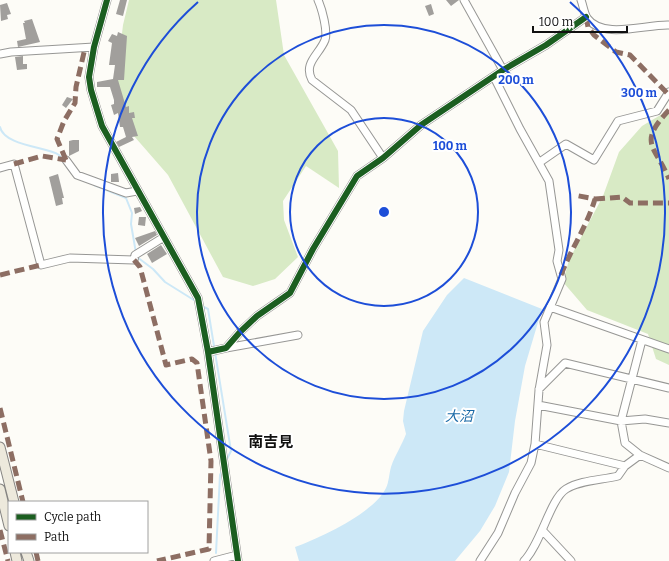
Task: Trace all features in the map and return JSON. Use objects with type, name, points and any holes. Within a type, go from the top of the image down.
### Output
[{"type":"main road","points":[[0,447],[14,501]]},
{"type":"main road","points":[[0,489],[8,522]]},
{"type":"street","points":[[108,0],[94,47],[89,77],[94,106],[102,126],[137,191],[198,298],[208,352],[238,558],[214,561]]},
{"type":"street","points":[[318,0],[323,12],[326,39],[309,65],[308,73],[312,80],[351,110],[383,158]]},
{"type":"street","points":[[464,0],[503,70]]},
{"type":"street","points":[[581,0],[586,17],[593,24],[603,28],[611,29],[669,25]]},
{"type":"street","points":[[226,348],[257,316],[290,293],[313,249],[357,176],[383,158],[421,125],[503,70],[546,45],[586,17]]},
{"type":"street","points":[[0,54],[94,47]]},
{"type":"street","points":[[480,561],[498,533],[515,492],[531,463],[535,444],[539,390],[547,345],[544,322],[562,279],[556,261],[559,250],[549,180],[520,129],[494,77]]},
{"type":"street","points":[[540,162],[566,144],[594,160],[618,121],[656,111],[669,92]]},
{"type":"street","points":[[66,160],[77,175],[126,192],[137,191]]},
{"type":"street","points":[[0,168],[14,164],[41,265],[70,258],[134,260],[135,255],[164,237]]},
{"type":"street","points":[[550,307],[669,349]]},
{"type":"street","points":[[208,352],[298,335]]},
{"type":"street","points":[[642,340],[621,421],[625,443],[640,455],[669,468]]},
{"type":"street","points":[[539,390],[565,363],[669,388]]},
{"type":"street","points":[[538,405],[621,421],[646,419],[669,423]]},
{"type":"street","points":[[535,444],[625,466]]},
{"type":"street","points":[[524,561],[543,531],[554,505],[566,489],[584,483],[618,476],[625,466],[640,455]]},
{"type":"street","points":[[543,531],[571,561]]},
{"type":"green space","points":[[129,0],[276,0],[284,55],[338,151],[339,188],[306,166],[283,201],[284,220],[298,257],[275,279],[253,286],[223,277],[168,175],[127,128],[116,84],[123,25]]},
{"type":"green space","points":[[669,110],[669,365],[656,359],[648,334],[587,310],[563,282],[569,260],[603,196],[619,152],[642,126]]},
{"type":"water","name":"大沼","points":[[464,278],[542,309],[525,366],[515,421],[509,472],[495,506],[480,531],[455,561],[299,561],[295,547],[332,531],[359,515],[380,497],[386,488],[390,470],[406,434],[403,421],[404,411],[423,331],[447,295]]},
{"type":"building","points":[[120,0],[127,0],[123,16],[116,14]]},
{"type":"building","points":[[446,0],[459,0],[451,6]]},
{"type":"building","points":[[7,3],[11,14],[7,15],[8,19],[1,21],[0,5]]},
{"type":"building","points":[[431,4],[434,14],[429,16],[425,6]]},
{"type":"building","points":[[32,19],[40,42],[18,47],[17,41],[26,39],[23,23],[25,23],[24,21]]},
{"type":"building","points":[[118,32],[127,36],[124,80],[118,80],[126,107],[129,106],[129,113],[134,112],[135,118],[132,118],[138,136],[132,137],[134,140],[119,147],[116,142],[126,137],[123,127],[120,127],[118,113],[114,115],[111,105],[114,104],[114,100],[110,87],[97,87],[97,82],[113,79],[115,65],[109,65],[112,43],[108,41],[112,34],[117,36]]},
{"type":"building","points":[[23,56],[23,64],[27,64],[27,69],[17,70],[15,57]]},
{"type":"building","points":[[67,97],[73,99],[66,108],[62,105]]},
{"type":"building","points":[[79,140],[79,151],[69,156],[69,141]]},
{"type":"building","points":[[118,173],[119,182],[111,182],[111,174]]},
{"type":"building","points":[[58,174],[64,198],[62,198],[63,204],[56,206],[49,177]]},
{"type":"building","points":[[140,207],[142,211],[135,214],[134,208]]},
{"type":"building","points":[[139,217],[146,217],[145,226],[138,225]]},
{"type":"building","points":[[155,231],[157,235],[139,246],[135,238]]},
{"type":"building","points":[[161,245],[167,254],[152,263],[147,254]]},
{"type":"waterway","points":[[0,127],[3,133],[9,138],[27,145],[53,152],[59,155],[64,163]]},
{"type":"waterway","points":[[67,167],[75,177]]},
{"type":"waterway","points":[[94,185],[126,198],[132,213],[131,224],[136,253]]},
{"type":"waterway","points":[[137,257],[153,269],[165,282],[197,302]]},
{"type":"waterway","points":[[202,306],[208,309],[231,451],[226,461]]},
{"type":"waterway","points":[[216,553],[220,475],[223,469]]},
{"type":"marked path","points":[[586,17],[588,27],[594,35],[616,52],[630,55],[669,95]]},
{"type":"marked path","points":[[66,160],[57,139],[64,121],[75,103],[76,87],[85,48]]},
{"type":"marked path","points":[[669,110],[659,121],[651,138],[654,151],[669,179]]},
{"type":"marked path","points":[[14,164],[42,156],[66,160]]},
{"type":"marked path","points":[[561,275],[588,219],[595,199],[574,195]]},
{"type":"marked path","points":[[595,199],[622,197],[630,203],[669,203]]},
{"type":"marked path","points":[[134,260],[140,267],[166,365],[192,359],[197,363],[211,461],[209,549],[157,561]]},
{"type":"marked path","points":[[0,275],[41,265]]},
{"type":"marked path","points":[[0,408],[23,501]]},
{"type":"marked path","points":[[0,530],[8,561]]},
{"type":"marked path","points":[[36,553],[38,561]]},
{"type":"cycle path","points":[[107,0],[94,47],[89,77],[91,90],[102,126],[198,298],[208,352],[238,561]]},
{"type":"cycle path","points":[[208,352],[226,348],[257,316],[290,293],[313,249],[357,176],[383,158],[421,125],[503,70],[546,45],[586,17]]},
{"type":"district","name":"南吉見","points":[[271,442]]}]
